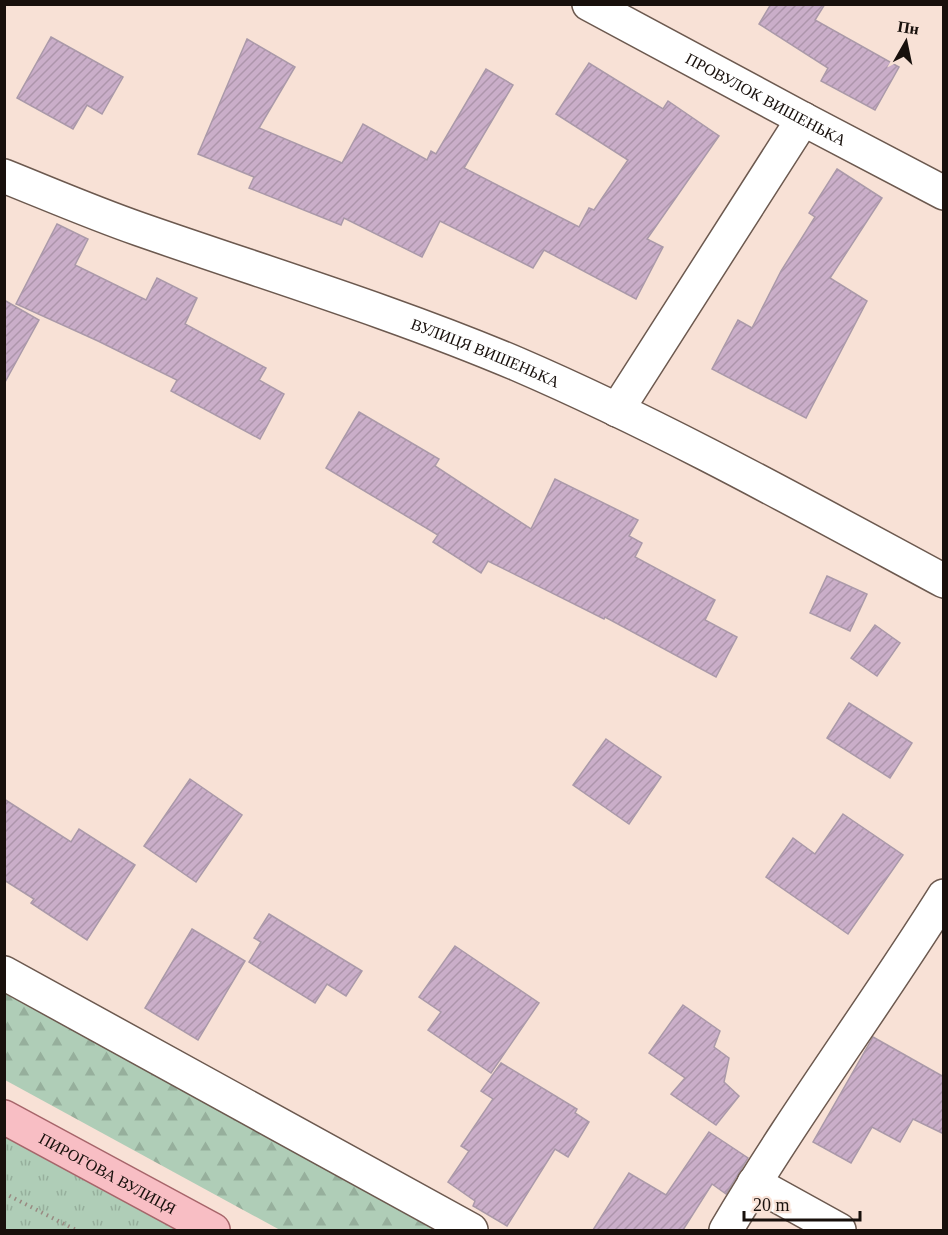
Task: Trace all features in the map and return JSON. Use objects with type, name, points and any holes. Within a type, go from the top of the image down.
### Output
[{"type":"main road","name":"ПИРОГОВА ВУЛИЦЯ","points":[[4,1117],[213,1230]]},
{"type":"street","name":"ПРОВУЛОК ВИШЕНЬКА","points":[[589,4],[803,120],[944,193]]},
{"type":"street","points":[[617,410],[803,120]]},
{"type":"street","name":"ВУЛИЦЯ ВИШЕНЬКА","points":[[4,176],[135,227],[418,325],[517,364],[617,410],[757,480],[944,581]]},
{"type":"street","points":[[726,1230],[754,1182],[902,963],[944,896]]},
{"type":"street","points":[[4,973],[471,1230]]},
{"type":"street","points":[[754,1182],[839,1230]]},
{"type":"path","points":[[4,1193],[76,1230]]},
{"type":"green space","points":[[4,973],[471,1230],[280,1230],[5,1080]]},
{"type":"green space","points":[[5,1116],[213,1230],[5,1230]]},
{"type":"building","points":[[771,4],[825,4],[815,20],[899,67],[875,110],[821,81],[828,68],[759,24]]},
{"type":"building","points":[[51,37],[123,77],[102,114],[87,105],[73,129],[17,98]]},
{"type":"building","points":[[247,39],[295,67],[259,128],[342,163],[363,124],[427,160],[431,151],[436,154],[486,69],[513,85],[464,168],[579,227],[589,208],[594,210],[628,160],[556,114],[589,63],[663,109],[668,101],[719,136],[647,239],[663,247],[636,299],[544,250],[533,268],[440,221],[422,257],[344,218],[341,225],[249,188],[254,177],[198,154]]},
{"type":"building","points":[[837,169],[882,198],[830,278],[867,301],[806,418],[712,369],[738,320],[752,328],[781,271],[815,217],[809,213]]},
{"type":"building","points":[[57,224],[88,239],[75,265],[146,300],[157,278],[197,298],[185,324],[266,368],[259,380],[284,394],[260,439],[171,391],[177,380],[16,304]]},
{"type":"building","points":[[4,300],[39,320],[4,384]]},
{"type":"building","points":[[359,412],[439,459],[435,466],[531,529],[555,479],[638,520],[629,536],[642,543],[635,557],[715,600],[705,620],[737,637],[716,677],[605,617],[604,619],[488,561],[481,573],[433,542],[438,535],[326,468]]},
{"type":"building","points":[[827,576],[867,594],[850,631],[810,613]]},
{"type":"building","points":[[875,625],[900,643],[877,676],[851,658]]},
{"type":"building","points":[[849,703],[912,743],[890,778],[827,738]]},
{"type":"building","points":[[606,739],[661,777],[629,824],[573,785]]},
{"type":"building","points":[[190,779],[242,815],[196,882],[144,846]]},
{"type":"building","points":[[4,799],[71,842],[79,829],[135,865],[87,940],[31,903],[34,899],[4,880]]},
{"type":"building","points":[[843,814],[903,855],[848,934],[766,877],[793,838],[815,854]]},
{"type":"building","points":[[269,914],[362,971],[346,996],[327,984],[315,1003],[249,962],[261,942],[254,938]]},
{"type":"building","points":[[192,929],[245,961],[198,1040],[145,1008]]},
{"type":"building","points":[[455,946],[539,1003],[491,1073],[428,1030],[441,1012],[419,997]]},
{"type":"building","points":[[683,1005],[720,1031],[714,1047],[729,1058],[724,1082],[739,1096],[716,1125],[671,1094],[685,1078],[649,1053]]},
{"type":"building","points":[[873,1037],[944,1077],[944,1134],[913,1119],[900,1142],[872,1127],[851,1163],[813,1142]]},
{"type":"building","points":[[501,1063],[577,1109],[575,1113],[589,1122],[568,1157],[555,1149],[507,1226],[473,1206],[475,1201],[448,1182],[469,1151],[461,1146],[493,1099],[481,1091]]},
{"type":"building","points":[[709,1132],[748,1158],[726,1194],[712,1184],[683,1230],[593,1230],[629,1173],[666,1195]]}]
